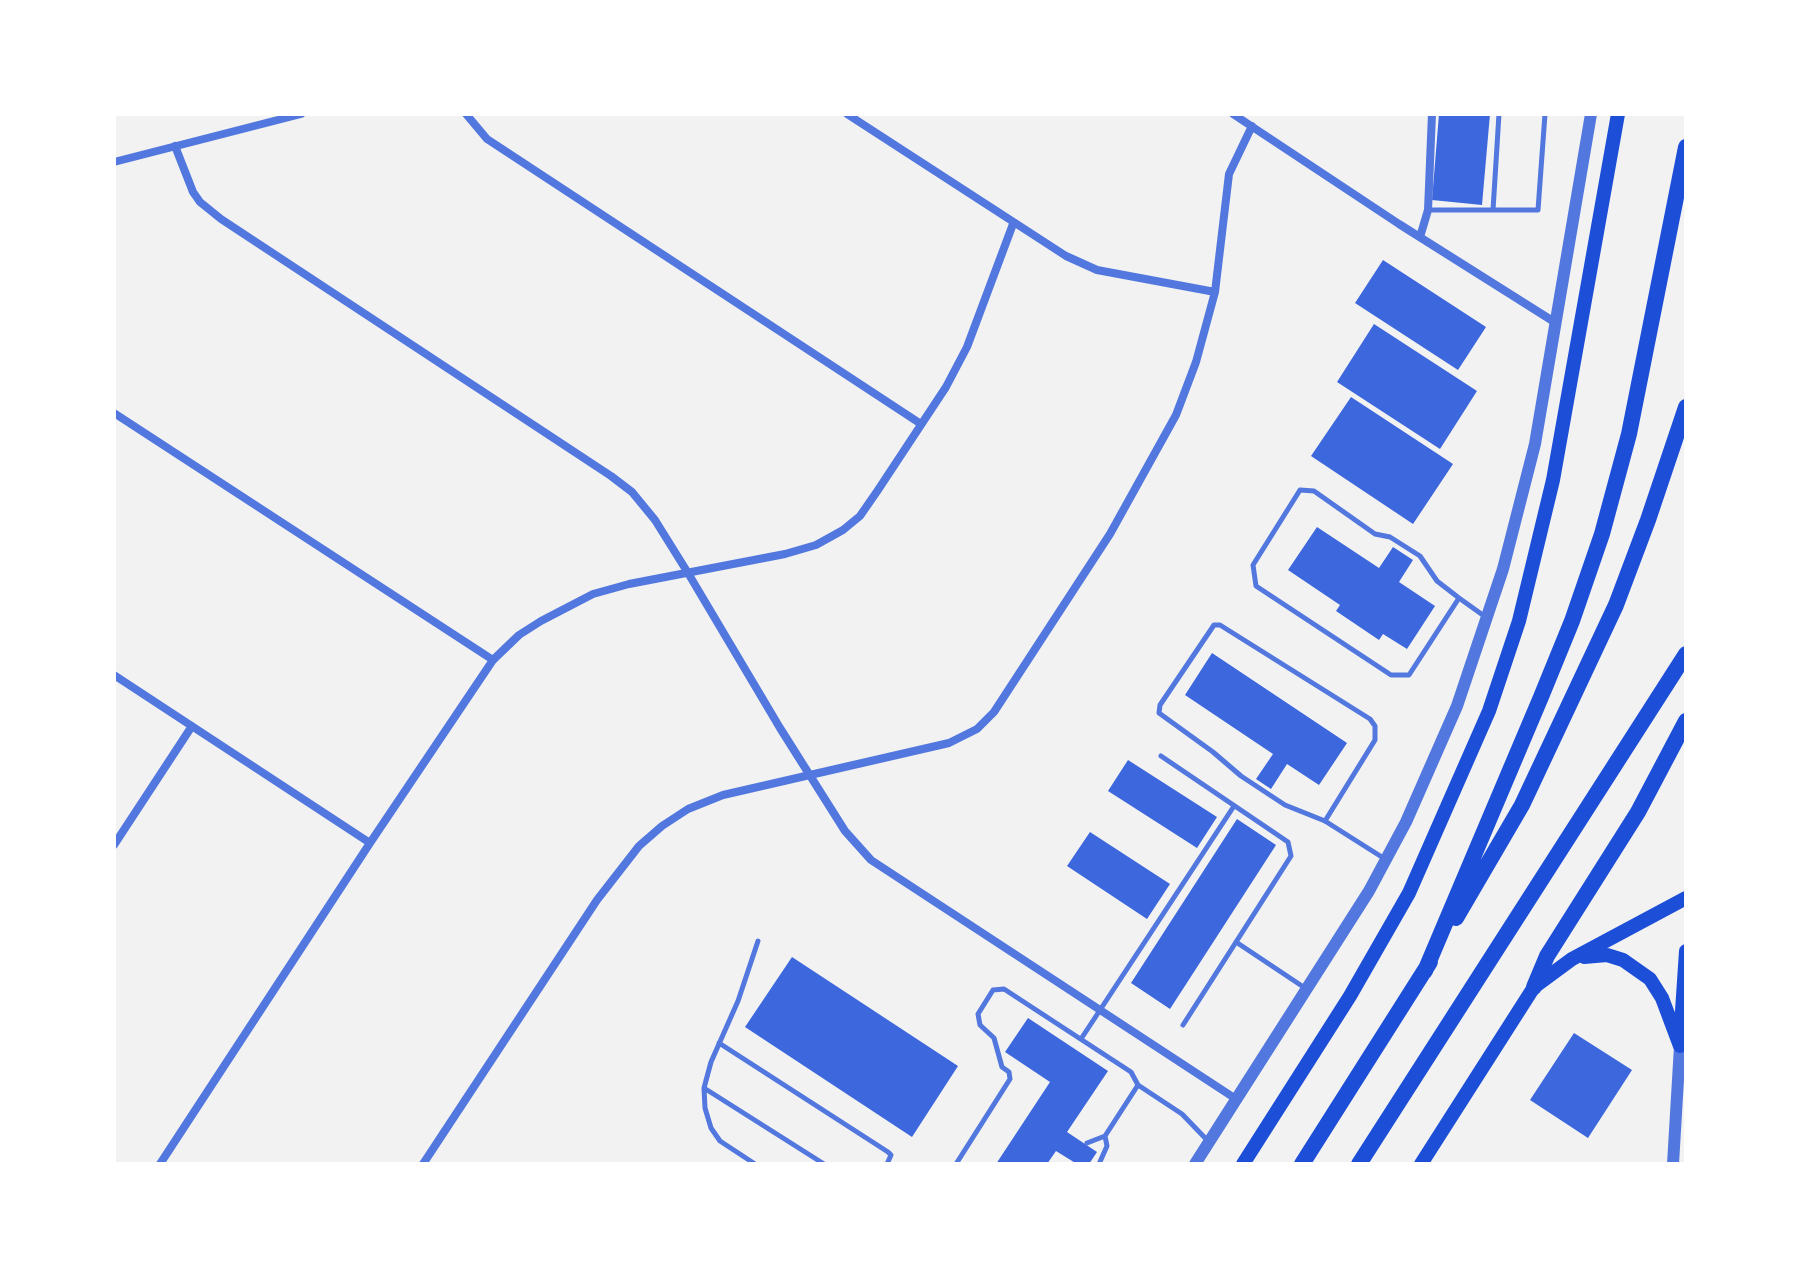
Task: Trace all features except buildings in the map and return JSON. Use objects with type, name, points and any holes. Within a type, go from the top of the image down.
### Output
[{"type":"highway","points":[[1425,971],[1547,684],[1602,534],[1629,434],[1686,147]]},
{"type":"highway","points":[[1302,1164],[1425,971],[1522,805],[1616,605],[1686,407]]},
{"type":"highway","points":[[1359,1164],[1686,654]]},
{"type":"highway","points":[[1534,987],[1547,956],[1638,812],[1686,721]]},
{"type":"main road","points":[[1243,1164],[1350,996],[1409,893],[1489,711],[1519,621],[1551,493],[1618,114]]},
{"type":"main road","points":[[1421,1164],[1534,987],[1572,959],[1686,898]]},
{"type":"main road","points":[[1680,1046],[1686,951]]},
{"type":"main road","points":[[1572,959],[1607,955],[1623,960],[1642,972],[1659,992],[1680,1046]]},
{"type":"street","points":[[114,162],[301,114]]},
{"type":"street","points":[[466,114],[487,139],[921,424]]},
{"type":"street","points":[[847,114],[1066,256],[1097,270],[1215,292]]},
{"type":"street","points":[[1233,114],[1557,323]]},
{"type":"street","points":[[1420,237],[1428,210],[1432,114]]},
{"type":"street","points":[[1195,1164],[1369,891],[1406,822],[1457,706],[1488,618],[1522,501],[1557,323],[1591,114]]},
{"type":"street","points":[[423,1164],[597,900],[639,846],[662,826],[688,809],[723,795],[949,743],[977,729],[994,712],[1110,534],[1176,415],[1196,362],[1215,292],[1229,174],[1252,126]]},
{"type":"street","points":[[175,146],[193,192],[208,209],[611,476],[642,503],[845,831],[871,860],[1236,1099]]},
{"type":"street","points":[[160,1164],[493,660],[519,635],[573,603],[629,584],[785,554],[816,545],[860,516],[967,347],[1013,224]]},
{"type":"street","points":[[114,413],[493,660]]},
{"type":"street","points":[[114,675],[370,843]]},
{"type":"street","points":[[114,845],[192,726]]},
{"type":"street","points":[[1673,1164],[1680,1046]]},
{"type":"lane","points":[[1493,210],[1499,114]]},
{"type":"lane","points":[[1428,210],[1538,210],[1545,114]]},
{"type":"lane","points":[[1459,598],[1409,675],[1391,675],[1256,586],[1253,565],[1300,490],[1314,491],[1375,534],[1390,537],[1420,556],[1437,581],[1488,618]]},
{"type":"lane","points":[[1325,821],[1375,740],[1375,726],[1370,719],[1220,625],[1214,625],[1160,705],[1159,713],[1241,776],[1285,805],[1325,821],[1386,860]]},
{"type":"lane","points":[[1161,756],[1288,842],[1291,856],[1183,1025]]},
{"type":"lane","points":[[1081,1039],[1234,806]]},
{"type":"lane","points":[[755,1164],[720,1141],[711,1128],[705,1108],[704,1088],[758,941]]},
{"type":"lane","points":[[1236,942],[1307,989]]},
{"type":"lane","points":[[956,1164],[1010,1079],[1009,1072],[1002,1067],[994,1038],[980,1025],[978,1014],[993,990],[1004,989],[1131,1072],[1138,1085],[1182,1114],[1209,1142]]},
{"type":"lane","points":[[719,1043],[888,1152],[891,1155],[887,1164]]},
{"type":"lane","points":[[1087,1143],[1105,1136],[1138,1085]]},
{"type":"lane","points":[[704,1088],[824,1164]]},
{"type":"lane","points":[[1099,1164],[1107,1146],[1105,1136]]}]
